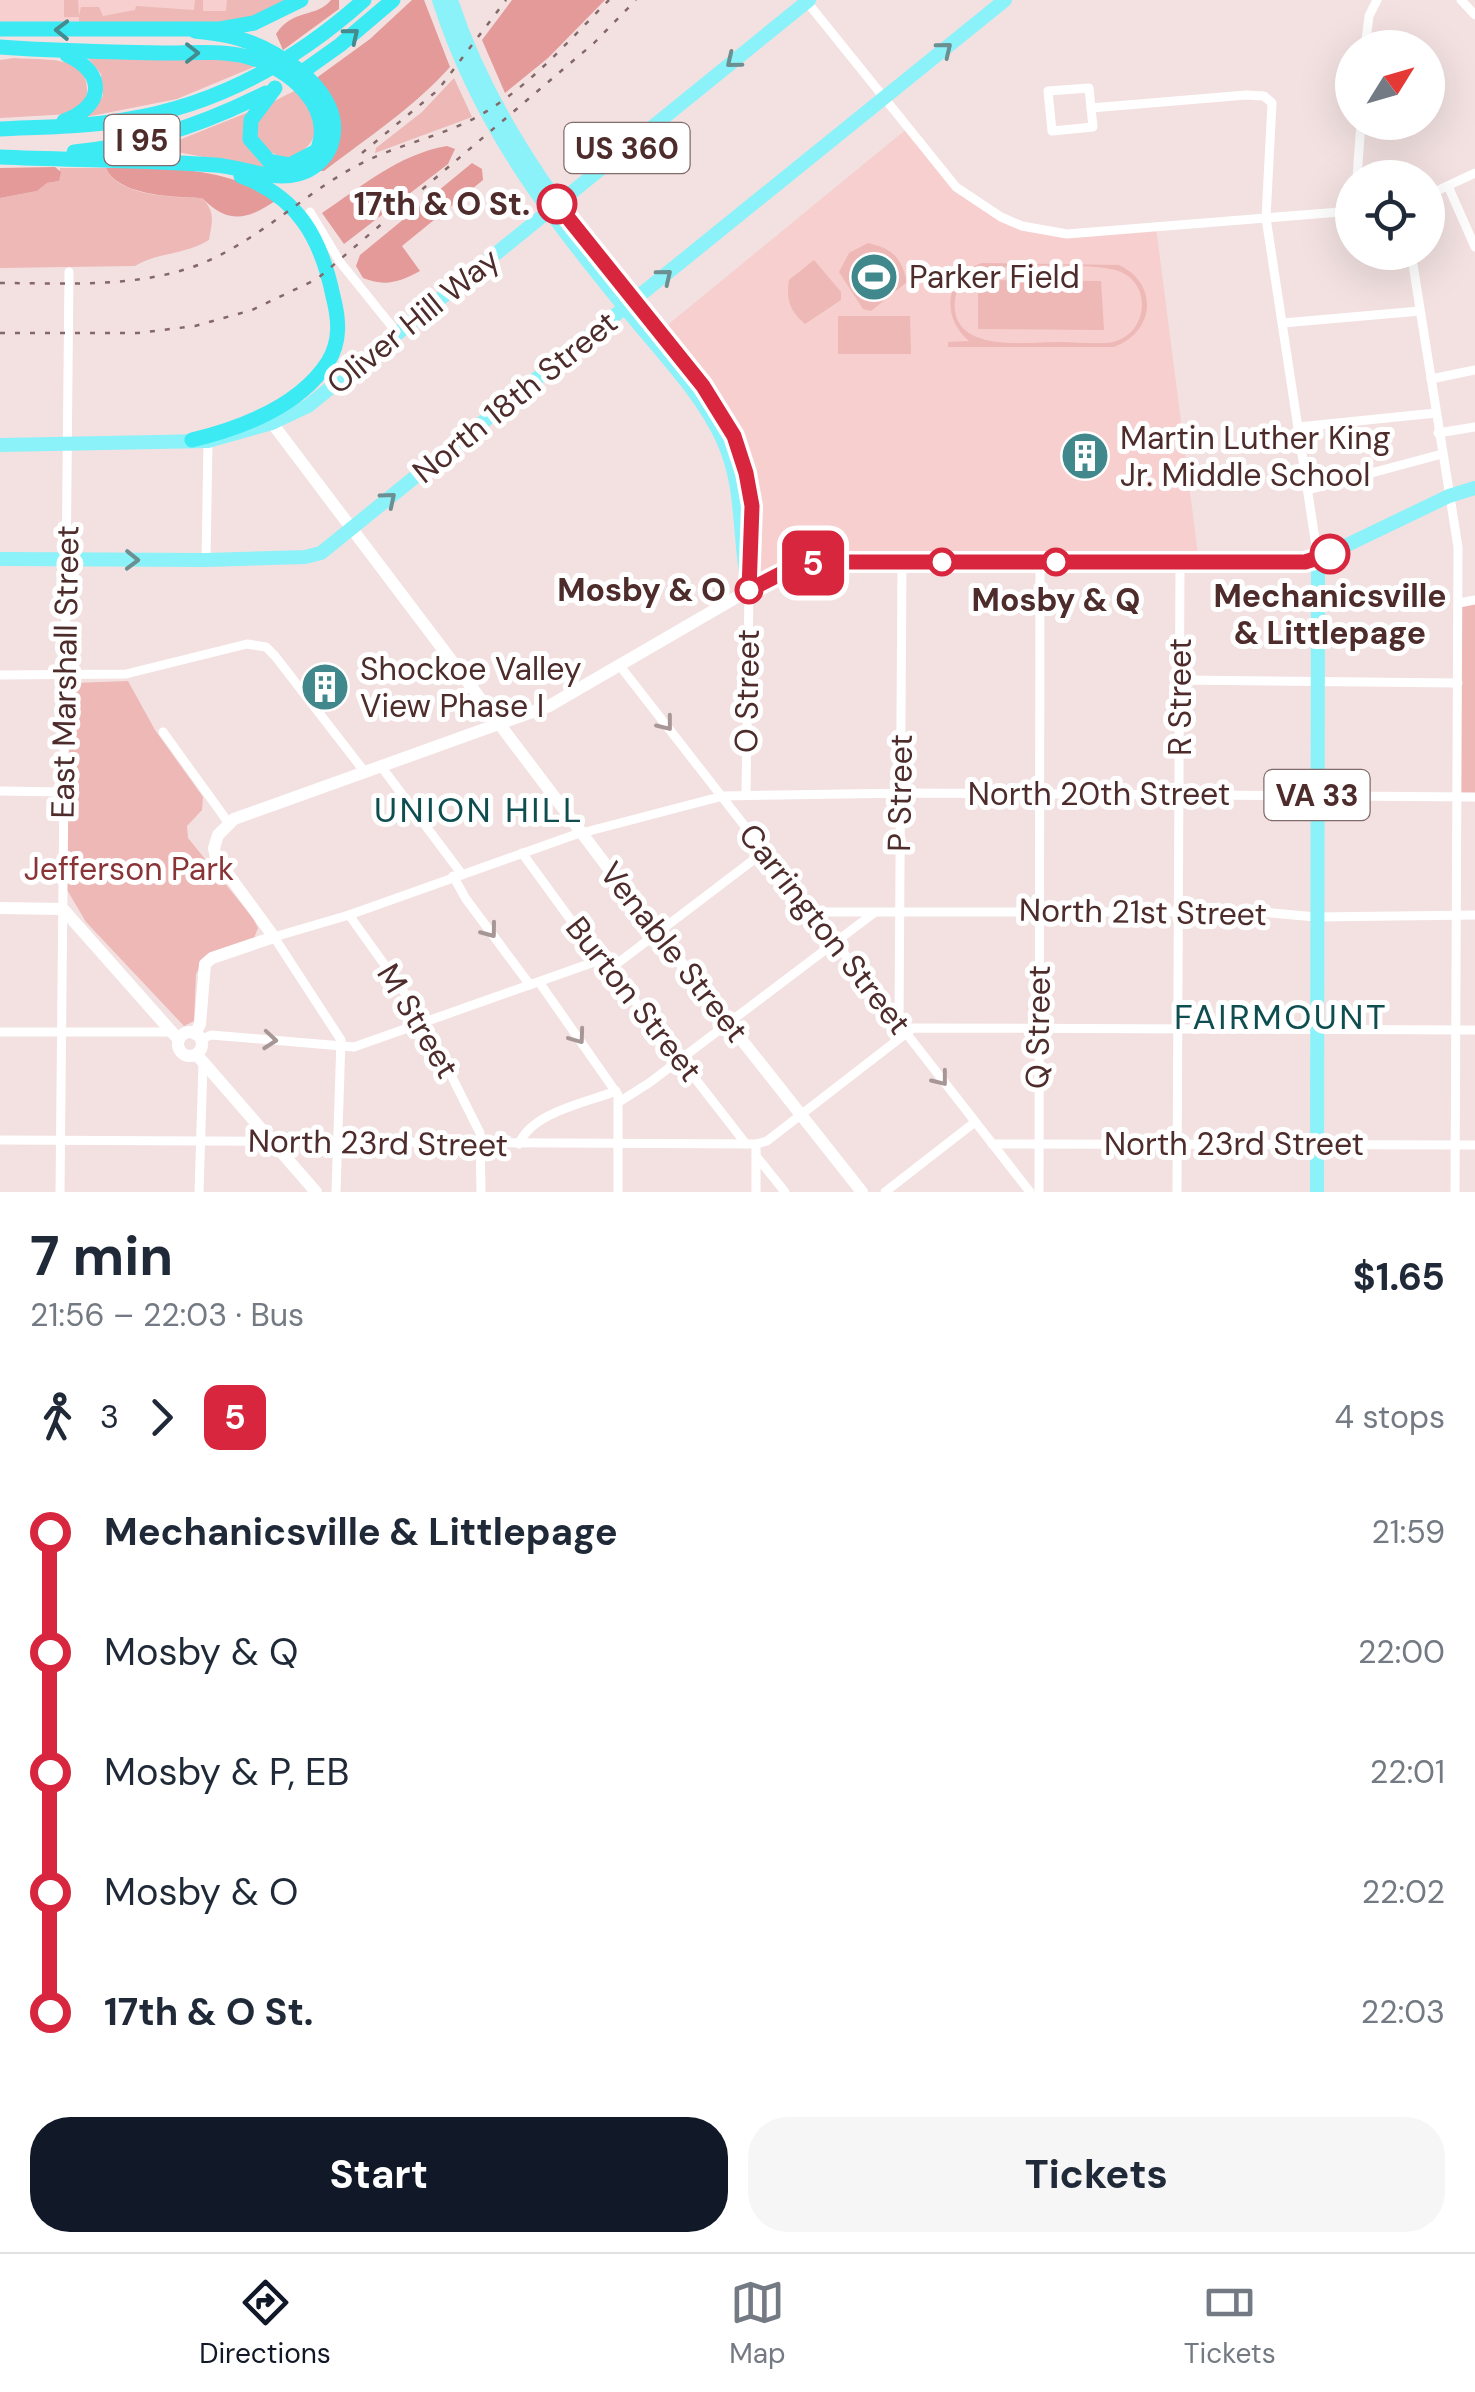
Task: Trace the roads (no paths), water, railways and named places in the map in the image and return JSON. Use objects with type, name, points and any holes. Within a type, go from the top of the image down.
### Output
[{"type":"highway","points":[[0,29],[194,31],[254,22],[300,0]]},
{"type":"highway","name":"I 95","points":[[0,129],[107,122],[158,114],[203,100],[263,74],[292,56],[364,0]]},
{"type":"highway","name":"I 95","points":[[0,156],[121,145],[198,123],[279,86],[309,67],[392,0]]},
{"type":"highway","points":[[0,156],[193,164],[294,176],[322,160],[334,128],[328,105],[298,70],[257,45],[194,31]]},
{"type":"highway","points":[[0,51],[22,48],[64,53],[222,54],[258,60],[302,89],[314,102],[322,120],[316,150],[290,166],[270,162],[250,139],[251,120],[279,86]]},
{"type":"highway","points":[[40,127],[80,115],[95,95],[89,68],[64,53]]},
{"type":"highway","points":[[193,164],[253,180],[292,206],[314,234],[327,267],[338,324],[338,336],[328,361],[302,388],[255,421],[200,440]]},
{"type":"main road","points":[[439,0],[476,95],[516,165],[554,221],[710,416],[743,483]]},
{"type":"main road","points":[[451,0],[483,81],[521,152],[560,208],[714,399],[739,448],[753,520],[749,590]]},
{"type":"main road","name":"North 18th Street","points":[[0,558],[305,557],[330,548],[1005,0]]},
{"type":"main road","name":"Oliver Hill Way","points":[[0,445],[200,440],[272,423],[320,397],[808,1]]},
{"type":"main road","points":[[749,590],[788,570],[813,564],[1305,562],[1475,488]]},
{"type":"main road","name":"VA 33","points":[[1317,1192],[1318,559]]},
{"type":"street","points":[[1368,30],[1377,0]]},
{"type":"street","points":[[1462,0],[1475,15]]},
{"type":"street","points":[[808,1],[956,187],[976,203],[1022,226],[1082,234],[1335,212]]},
{"type":"street","points":[[1089,88],[1091,108],[1093,128],[1052,131],[1048,91],[1089,88]]},
{"type":"street","points":[[1091,108],[1246,95],[1267,98],[1274,110],[1266,218],[1318,559]]},
{"type":"street","points":[[1445,187],[1475,173]]},
{"type":"street","points":[[1448,186],[1475,247]]},
{"type":"street","points":[[310,212],[340,262],[398,334]]},
{"type":"street","points":[[1414,270],[1458,547],[1455,1192]]},
{"type":"street","name":"East Marshall Street","points":[[60,1192],[70,272]]},
{"type":"street","points":[[1283,323],[1420,310]]},
{"type":"street","points":[[1431,379],[1475,370]]},
{"type":"street","points":[[1298,428],[1436,413]]},
{"type":"street","name":"Venable Street","points":[[272,423],[658,934],[862,1192]]},
{"type":"street","points":[[1438,433],[1475,427]]},
{"type":"street","points":[[200,440],[206,560]]},
{"type":"street","points":[[1308,490],[1442,454]]},
{"type":"street","name":"P Street","points":[[899,1024],[902,562]]},
{"type":"street","name":"Q Street","points":[[1039,1192],[1040,562]]},
{"type":"street","name":"R Street","points":[[1177,1192],[1180,563]]},
{"type":"street","points":[[336,1192],[342,1047],[339,1034],[218,862],[215,842],[228,822],[550,706],[749,590]]},
{"type":"street","name":"O Street","points":[[746,794],[749,590]]},
{"type":"street","points":[[1458,603],[1475,600]]},
{"type":"street","points":[[0,675],[126,674],[236,646],[261,646],[276,656],[364,771]]},
{"type":"street","name":"Carrington Street","points":[[620,666],[1030,1192]]},
{"type":"street","points":[[1180,680],[1458,683]]},
{"type":"street","points":[[162,732],[228,822]]},
{"type":"street","points":[[380,765],[457,875],[466,899],[535,983],[618,1096],[618,1192]]},
{"type":"street","points":[[0,792],[64,792]]},
{"type":"street","name":"North 20th Street","points":[[723,796],[900,793],[1475,798]]},
{"type":"street","points":[[200,1192],[202,1047],[198,1037],[204,964],[212,958],[582,833],[723,796]]},
{"type":"street","points":[[610,969],[765,852]]},
{"type":"street","name":"Burton Street","points":[[522,853],[600,960],[751,1144]]},
{"type":"street","points":[[0,908],[63,909],[175,1035],[184,1054],[200,1059],[316,1192]]},
{"type":"street","points":[[519,1144],[524,1132],[536,1123],[618,1096],[680,1060],[876,911]]},
{"type":"street","name":"North 21st Street","points":[[812,912],[1475,915]]},
{"type":"street","name":"M Street","points":[[348,915],[426,1024],[479,1131],[481,1192]]},
{"type":"street","points":[[0,1032],[185,1032],[198,1037],[354,1047],[600,960]]},
{"type":"street","points":[[785,1192],[751,1144],[766,1141],[906,1033],[923,1027],[1475,1030]]},
{"type":"street","points":[[885,1192],[975,1122]]},
{"type":"street","name":"North 23rd Street","points":[[0,1140],[751,1144]]},
{"type":"street","name":"North 23rd Street","points":[[992,1144],[1475,1145]]},
{"type":"street","points":[[756,1156],[756,1192]]},
{"type":"railway","points":[[362,153],[438,90],[506,0]]},
{"type":"railway","points":[[0,283],[143,279],[198,265],[224,253],[358,165],[486,112],[542,68],[609,0]]},
{"type":"railway","points":[[0,333],[138,333],[195,326],[252,310],[317,279],[594,43],[636,0]]},
{"type":"place","name":"17th & O St.","points":[[557,204]]},
{"type":"place","name":"Parker Field","points":[[874,277]]},
{"type":"place","name":"Martin Luther King Jr. Middle School","points":[[1085,456]]},
{"type":"place","name":"Mechanicsville & Littlepage","points":[[1330,554]]},
{"type":"place","name":"Mosby & Q","points":[[1056,562]]},
{"type":"place","name":"Mosby & O","points":[[749,590]]},
{"type":"place","name":"Shockoe Valley View Phase I","points":[[325,687]]},
{"type":"district","name":"UNION HILL","points":[[479,810]]},
{"type":"district","name":"FAIRMOUNT","points":[[1281,1017]]},
{"type":"park label","name":"Jefferson Park","points":[[129,869]]}]
